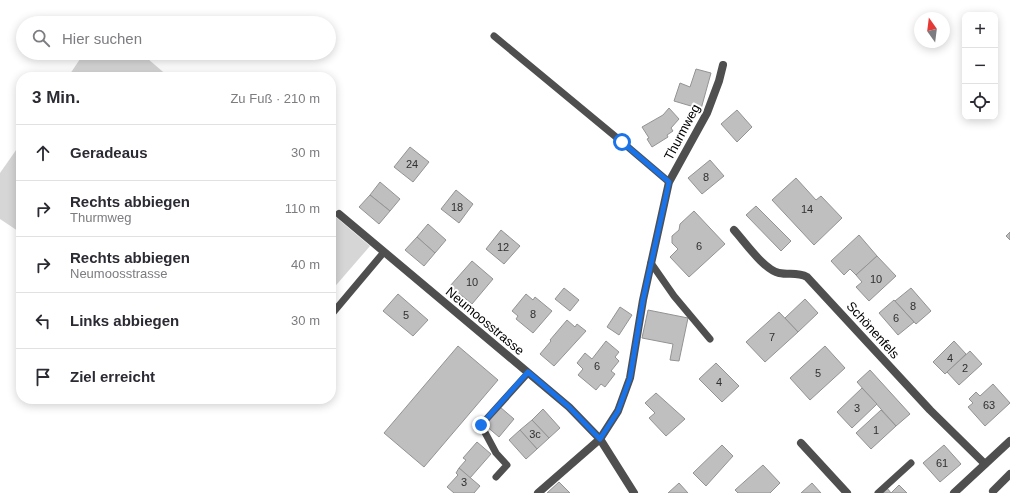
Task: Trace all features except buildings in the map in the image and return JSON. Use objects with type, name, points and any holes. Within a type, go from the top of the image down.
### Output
[{"type":"street","name":"Thurmweg","points":[[538,493],[600,439],[618,411],[630,378],[643,300],[669,182],[707,113],[719,81],[723,65]]},
{"type":"street","name":"Neumoosstrasse","points":[[339,214],[569,407],[600,439],[634,493]]},
{"type":"street","name":"Schönenfels","points":[[734,230],[773,271],[779,273],[802,274],[807,277],[930,410],[985,464]]},
{"type":"street","points":[[954,493],[1010,441]]},
{"type":"street","points":[[801,443],[847,493]]},
{"type":"street","points":[[993,491],[1010,474]]},
{"type":"lane","points":[[494,36],[669,182]]},
{"type":"lane","points":[[336,309],[384,252]]},
{"type":"lane","points":[[651,263],[674,296],[710,339]]},
{"type":"lane","points":[[496,477],[507,465],[496,453],[481,425],[528,372]]},
{"type":"lane","points":[[878,493],[911,463]]},
{"type":"shaded area","points":[[79,60],[149,60],[163,72],[71,72]]},
{"type":"shaded area","points":[[16,150],[16,230],[0,219],[0,173]]},
{"type":"shaded area","points":[[336,217],[370,246],[336,285]]},
{"type":"route","points":[[481,425],[528,372],[569,407],[600,439],[618,411],[630,378],[643,300],[669,182],[622,142]]}]
